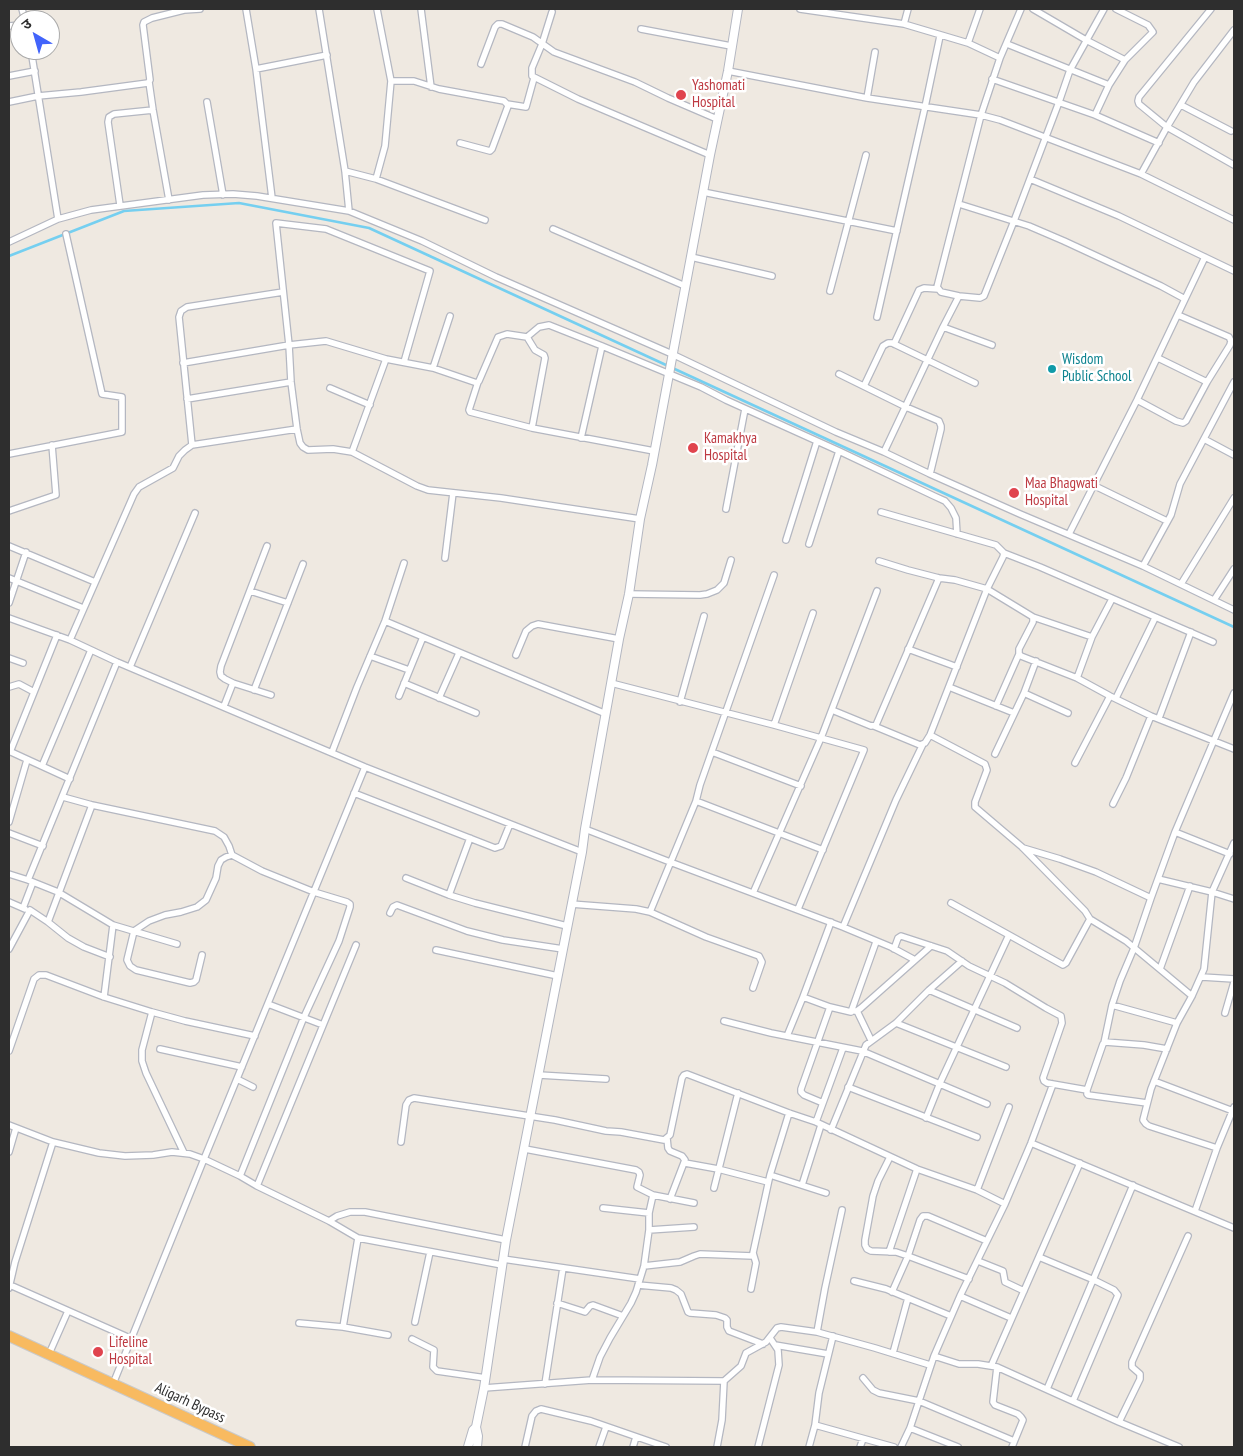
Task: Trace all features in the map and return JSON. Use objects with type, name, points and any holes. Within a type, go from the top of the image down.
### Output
[{"type":"highway","name":"Aligarh Bypass","points":[[9,1336],[250,1447]]},
{"type":"main road","points":[[477,1447],[478,1436],[476,1427],[486,1378],[506,1240],[582,852],[619,639],[629,594],[640,519],[728,70],[738,9]]},
{"type":"main road","points":[[468,1447],[473,1430],[476,1427]]},
{"type":"street","points":[[169,200],[152,110],[144,24],[148,19],[183,10],[200,9]]},
{"type":"street","points":[[246,9],[256,68],[272,198]]},
{"type":"street","points":[[319,9],[345,171],[349,211]]},
{"type":"street","points":[[376,179],[385,146],[391,81],[377,9]]},
{"type":"street","points":[[421,9],[431,87]]},
{"type":"street","points":[[800,9],[904,24],[968,43],[1000,58]]},
{"type":"street","points":[[904,24],[908,9]]},
{"type":"street","points":[[968,43],[980,9]]},
{"type":"street","points":[[938,289],[981,115],[992,79],[1021,9]]},
{"type":"street","points":[[1033,9],[1125,60]]},
{"type":"street","points":[[894,344],[919,290],[924,288],[938,289],[941,292],[959,296],[980,298],[984,296],[1070,70],[1104,9]]},
{"type":"street","points":[[1095,115],[1109,85],[1125,60],[1153,30],[1148,25],[1116,9]]},
{"type":"street","points":[[1211,9],[1138,99],[1139,104],[1167,127],[1234,165]]},
{"type":"street","points":[[552,12],[532,68],[531,74],[534,78],[578,99],[710,155]]},
{"type":"street","points":[[481,64],[492,33],[498,24],[502,24],[533,38],[554,52],[635,82],[717,119]]},
{"type":"street","points":[[641,29],[731,46]]},
{"type":"street","points":[[1141,174],[1194,82],[1234,30]]},
{"type":"street","points":[[877,317],[940,36]]},
{"type":"street","points":[[1006,44],[1109,85]]},
{"type":"street","points":[[867,98],[875,52]]},
{"type":"street","points":[[256,68],[326,55]]},
{"type":"street","points":[[32,60],[58,219]]},
{"type":"street","points":[[728,70],[867,98],[981,115],[1013,124],[1141,174],[1234,220]]},
{"type":"street","points":[[9,76],[35,71]]},
{"type":"street","points":[[391,81],[410,80],[439,90],[504,101],[507,104],[526,107],[534,78]]},
{"type":"street","points":[[992,79],[1095,115],[1159,143]]},
{"type":"street","points":[[9,102],[38,96],[149,82]]},
{"type":"street","points":[[207,102],[223,194]]},
{"type":"street","points":[[460,143],[490,152],[508,106],[507,104]]},
{"type":"street","points":[[1181,105],[1231,131]]},
{"type":"street","points":[[120,205],[108,122],[109,117],[114,114],[152,110]]},
{"type":"street","points":[[830,291],[866,155]]},
{"type":"street","points":[[345,171],[376,179],[485,220]]},
{"type":"street","points":[[1030,178],[1119,216],[1234,271]]},
{"type":"street","points":[[703,192],[897,231]]},
{"type":"street","points":[[9,242],[58,219],[91,210],[223,194],[272,198],[349,211],[422,241],[496,277],[672,354],[836,432],[1143,566],[1234,610]]},
{"type":"street","points":[[959,204],[1014,221],[1064,241],[1185,299]]},
{"type":"street","points":[[404,362],[430,270],[326,229],[276,222],[291,382],[297,429],[302,447],[308,450],[334,449],[352,452],[428,490],[502,498],[640,519]]},
{"type":"street","points":[[553,229],[685,286]]},
{"type":"street","points":[[9,454],[122,432],[122,397],[102,394],[66,234]]},
{"type":"street","points":[[691,257],[772,276]]},
{"type":"street","points":[[1069,534],[1158,358],[1205,257]]},
{"type":"street","points":[[192,446],[179,317],[181,311],[187,306],[283,292]]},
{"type":"street","points":[[884,452],[959,296]]},
{"type":"street","points":[[1137,400],[1183,423],[1186,421],[1230,345],[1231,338],[1178,315]]},
{"type":"street","points":[[433,368],[450,316]]},
{"type":"street","points":[[527,338],[539,327],[549,325],[669,369],[745,409],[839,450],[945,501],[954,512],[957,534]]},
{"type":"street","points":[[943,327],[992,345]]},
{"type":"street","points":[[532,428],[545,358],[544,355],[535,350],[527,338],[507,334],[498,337],[478,382],[470,412],[532,428],[654,451]]},
{"type":"street","points":[[183,363],[289,345],[326,341],[386,359],[433,368],[478,382]]},
{"type":"street","points":[[864,386],[883,346],[888,343],[894,344],[975,383]]},
{"type":"street","points":[[581,438],[602,346]]},
{"type":"street","points":[[1158,358],[1207,382]]},
{"type":"street","points":[[352,452],[386,359]]},
{"type":"street","points":[[840,374],[906,407],[939,421],[941,429],[930,474]]},
{"type":"street","points":[[187,399],[291,382]]},
{"type":"street","points":[[1143,566],[1173,508],[1180,484],[1234,384]]},
{"type":"street","points":[[330,388],[370,405]]},
{"type":"street","points":[[726,509],[745,409]]},
{"type":"street","points":[[70,640],[134,494],[139,487],[173,468],[179,456],[192,446],[297,429]]},
{"type":"street","points":[[1204,439],[1234,455]]},
{"type":"street","points":[[786,540],[817,441]]},
{"type":"street","points":[[9,512],[56,495],[52,446]]},
{"type":"street","points":[[809,544],[839,450]]},
{"type":"street","points":[[1093,485],[1167,521]]},
{"type":"street","points":[[445,558],[453,493]]},
{"type":"street","points":[[1181,584],[1234,498]]},
{"type":"street","points":[[882,512],[996,545],[1004,553],[1040,566],[1213,642]]},
{"type":"street","points":[[130,667],[195,513]]},
{"type":"street","points":[[9,546],[95,582]]},
{"type":"street","points":[[267,546],[220,672],[225,680],[271,695]]},
{"type":"street","points":[[9,604],[26,552]]},
{"type":"street","points":[[843,926],[896,800],[923,744],[930,735],[987,589],[1004,553]]},
{"type":"street","points":[[629,594],[706,594],[717,590],[724,583],[731,560]]},
{"type":"street","points":[[879,562],[987,589],[1033,617],[1092,637]]},
{"type":"street","points":[[332,752],[356,687],[385,621],[404,563]]},
{"type":"street","points":[[254,690],[302,564]]},
{"type":"street","points":[[1214,600],[1234,569]]},
{"type":"street","points":[[650,912],[696,801],[774,575]]},
{"type":"street","points":[[9,578],[83,608]]},
{"type":"street","points":[[874,726],[878,722],[939,578]]},
{"type":"street","points":[[250,591],[288,603]]},
{"type":"street","points":[[753,893],[821,738],[877,591]]},
{"type":"street","points":[[1077,678],[1092,637],[1112,599]]},
{"type":"street","points":[[774,725],[813,613]]},
{"type":"street","points":[[680,702],[704,616]]},
{"type":"street","points":[[996,706],[1019,654],[1019,649],[1033,622],[1033,617]]},
{"type":"street","points":[[9,618],[70,640],[365,767],[582,852]]},
{"type":"street","points":[[1116,698],[1155,618]]},
{"type":"street","points":[[385,621],[606,714]]},
{"type":"street","points":[[516,655],[526,631],[538,624],[619,639]]},
{"type":"street","points":[[1159,718],[1191,632]]},
{"type":"street","points":[[57,635],[9,751],[70,779]]},
{"type":"street","points":[[399,696],[422,637]]},
{"type":"street","points":[[908,649],[957,667]]},
{"type":"street","points":[[42,766],[91,650]]},
{"type":"street","points":[[439,698],[459,652]]},
{"type":"street","points":[[1019,654],[1077,678],[1151,716],[1234,748]]},
{"type":"street","points":[[370,656],[409,670]]},
{"type":"street","points":[[9,658],[23,663]]},
{"type":"street","points":[[9,949],[26,909],[31,881],[43,846],[118,662]]},
{"type":"street","points":[[995,754],[1024,693],[1036,662]]},
{"type":"street","points":[[224,706],[233,683]]},
{"type":"street","points":[[404,683],[476,713]]},
{"type":"street","points":[[611,683],[862,749],[864,752],[798,909]]},
{"type":"street","points":[[9,687],[19,684],[34,692]]},
{"type":"street","points":[[949,687],[1014,713]]},
{"type":"street","points":[[1024,693],[1068,713]]},
{"type":"street","points":[[1147,1103],[1088,1095],[1087,1090],[1104,1043],[1112,1005],[1120,981],[1134,948],[1175,832],[1234,693]]},
{"type":"street","points":[[1075,763],[1110,696]]},
{"type":"street","points":[[832,710],[923,744]]},
{"type":"street","points":[[1113,804],[1126,778],[1151,716]]},
{"type":"street","points":[[930,735],[985,764],[987,770],[975,802],[975,807],[1022,847],[1085,911],[1090,919],[1117,935],[1192,996]]},
{"type":"street","points":[[712,752],[801,786]]},
{"type":"street","points":[[9,822],[27,760]]},
{"type":"street","points":[[113,1384],[365,767]]},
{"type":"street","points":[[354,793],[495,848],[501,846],[510,824]]},
{"type":"street","points":[[63,796],[92,805],[216,831],[224,837],[232,856]]},
{"type":"street","points":[[696,801],[823,850]]},
{"type":"street","points":[[48,922],[92,805]]},
{"type":"street","points":[[585,829],[843,926],[915,960]]},
{"type":"street","points":[[1175,832],[1230,854]]},
{"type":"street","points":[[9,833],[43,846]]},
{"type":"street","points":[[449,895],[470,838]]},
{"type":"street","points":[[1217,1148],[1146,1124],[1143,1117],[1154,1081],[1167,1049],[1202,977],[1206,962],[1212,892],[1234,843]]},
{"type":"street","points":[[1022,847],[1096,872],[1151,898]]},
{"type":"street","points":[[202,955],[196,980],[190,983],[136,970],[130,966],[127,960],[134,931],[149,921],[181,912],[197,906],[206,900],[216,878],[218,866],[221,860],[226,857],[232,856],[262,871],[314,892],[347,902],[350,907],[338,941],[304,1017],[240,1176]]},
{"type":"street","points":[[9,874],[58,892],[113,925],[177,944]]},
{"type":"street","points":[[406,878],[449,895],[498,910],[567,926]]},
{"type":"street","points":[[1158,879],[1234,899]]},
{"type":"street","points":[[1160,969],[1190,886]]},
{"type":"street","points":[[9,902],[26,909],[48,922],[68,938],[84,947],[110,957]]},
{"type":"street","points":[[571,904],[636,909],[650,912],[700,934],[759,956],[762,962],[753,988]]},
{"type":"street","points":[[951,904],[1063,965],[1066,963],[1090,919]]},
{"type":"street","points":[[390,913],[393,907],[397,905],[467,930],[503,940],[563,949]]},
{"type":"street","points":[[787,1036],[831,922]]},
{"type":"street","points":[[104,998],[113,925]]},
{"type":"street","points":[[926,1118],[940,1083],[1009,934]]},
{"type":"street","points":[[894,949],[898,938],[901,936],[947,951],[1061,1016],[1062,1023],[1043,1078],[1045,1082],[1087,1090]]},
{"type":"street","points":[[871,1040],[854,1011],[876,942]]},
{"type":"street","points":[[257,1186],[356,944]]},
{"type":"street","points":[[803,997],[830,1007],[854,1011],[931,946]]},
{"type":"street","points":[[436,950],[558,976]]},
{"type":"street","points":[[831,1130],[866,1045],[896,1022],[962,961]]},
{"type":"street","points":[[9,1051],[34,979],[39,975],[46,975],[104,998],[152,1012],[255,1036]]},
{"type":"street","points":[[1202,977],[1234,980],[1225,1013]]},
{"type":"street","points":[[929,990],[1017,1028]]},
{"type":"street","points":[[268,1004],[323,1025]]},
{"type":"street","points":[[1112,1005],[1178,1023]]},
{"type":"street","points":[[823,1103],[804,1095],[801,1089],[830,1007]]},
{"type":"street","points":[[152,1012],[142,1050],[142,1061],[184,1153]]},
{"type":"street","points":[[724,1021],[817,1043],[862,1051],[987,1104]]},
{"type":"street","points":[[896,1022],[1006,1066]]},
{"type":"street","points":[[1104,1043],[1144,1045],[1167,1049]]},
{"type":"street","points":[[802,1185],[823,1103],[843,1048]]},
{"type":"street","points":[[160,1050],[242,1067]]},
{"type":"street","points":[[670,1199],[685,1163],[684,1158],[670,1151],[668,1148],[668,1138],[682,1078],[687,1074],[819,1123],[917,1169],[977,1190],[1005,1204]]},
{"type":"street","points":[[539,1075],[606,1079]]},
{"type":"street","points":[[237,1079],[253,1087]]},
{"type":"street","points":[[1154,1081],[1233,1109],[1195,1211]]},
{"type":"street","points":[[901,1447],[910,1428],[930,1365],[960,1296],[1005,1204],[1053,1084]]},
{"type":"street","points":[[848,1087],[977,1137]]},
{"type":"street","points":[[714,1188],[738,1093]]},
{"type":"street","points":[[401,1142],[406,1105],[409,1100],[414,1098],[531,1116],[606,1131],[664,1140],[668,1138]]},
{"type":"street","points":[[977,1190],[1009,1107]]},
{"type":"street","points":[[751,1289],[756,1263],[753,1253],[768,1182],[789,1113]]},
{"type":"street","points":[[9,1125],[54,1142],[99,1153],[125,1156],[172,1152],[184,1153],[204,1159],[329,1221],[358,1238],[430,1252],[563,1268],[671,1288],[681,1294],[690,1314],[716,1315],[726,1318],[729,1331],[763,1344]]},
{"type":"street","points":[[9,1152],[16,1128]]},
{"type":"street","points":[[54,1142],[12,1261],[9,1286],[132,1339]]},
{"type":"street","points":[[1031,1143],[1234,1228]]},
{"type":"street","points":[[524,1149],[636,1170],[640,1175],[637,1187],[653,1195],[694,1203]]},
{"type":"street","points":[[890,1157],[878,1181],[869,1211],[865,1245],[867,1250],[896,1252],[969,1279]]},
{"type":"street","points":[[685,1163],[718,1169],[768,1182]]},
{"type":"street","points":[[862,1378],[873,1390],[879,1393],[919,1401],[1013,1444],[1023,1420],[1018,1414],[993,1402],[994,1367],[1011,1318],[1080,1163]]},
{"type":"street","points":[[889,1252],[917,1169]]},
{"type":"street","points":[[770,1175],[826,1192]]},
{"type":"street","points":[[1047,1389],[1133,1185]]},
{"type":"street","points":[[592,1380],[600,1357],[632,1303],[639,1282],[644,1266],[649,1213],[653,1195]]},
{"type":"street","points":[[603,1208],[649,1213]]},
{"type":"street","points":[[817,1332],[842,1210]]},
{"type":"street","points":[[329,1221],[350,1212],[365,1212],[506,1240]]},
{"type":"street","points":[[892,1292],[908,1256],[920,1220],[924,1216],[987,1241]]},
{"type":"street","points":[[648,1230],[694,1227]]},
{"type":"street","points":[[1119,1422],[1140,1378],[1140,1374],[1132,1366],[1132,1362],[1188,1236]]},
{"type":"street","points":[[342,1327],[358,1238]]},
{"type":"street","points":[[415,1322],[430,1252]]},
{"type":"street","points":[[644,1266],[680,1262],[700,1254],[753,1256]]},
{"type":"street","points":[[1038,1257],[1094,1280],[1114,1290],[1118,1295],[1073,1401]]},
{"type":"street","points":[[978,1261],[1003,1271],[1005,1282],[1024,1291]]},
{"type":"street","points":[[545,1384],[563,1268]]},
{"type":"street","points":[[854,1281],[892,1292],[951,1316]]},
{"type":"street","points":[[960,1296],[1011,1318]]},
{"type":"street","points":[[893,1353],[908,1298]]},
{"type":"street","points":[[557,1303],[586,1312],[590,1306],[593,1306],[623,1316]]},
{"type":"street","points":[[49,1354],[68,1311]]},
{"type":"street","points":[[299,1323],[342,1327],[388,1335]]},
{"type":"street","points":[[484,1388],[592,1380],[724,1381],[741,1366],[746,1353],[763,1344],[770,1338],[776,1328],[781,1327],[833,1336],[930,1365]]},
{"type":"street","points":[[812,1447],[818,1393],[833,1336]]},
{"type":"street","points":[[758,1447],[779,1365],[778,1350],[770,1338]]},
{"type":"street","points":[[412,1340],[434,1350],[432,1368],[437,1371],[486,1378]]},
{"type":"street","points":[[775,1344],[828,1354]]},
{"type":"street","points":[[934,1356],[959,1364],[994,1367],[1179,1447]]},
{"type":"street","points":[[717,1447],[722,1420],[724,1381]]},
{"type":"street","points":[[526,1447],[532,1416],[541,1409],[591,1422],[666,1447]]},
{"type":"street","points":[[815,1425],[894,1447]]},
{"type":"street","points":[[600,1447],[606,1427]]},
{"type":"street","points":[[910,1428],[958,1447]]},
{"type":"street","points":[[633,1447],[636,1437]]},
{"type":"street","points":[[860,1447],[863,1438]]},
{"type":"waterway","points":[[9,256],[124,211],[239,203],[369,228],[1234,627]]},
{"type":"place","name":"Yashomati Hospital","points":[[681,95]]},
{"type":"place","name":"Wisdom Public School","points":[[1052,369]]},
{"type":"place","name":"Kamakhya Hospital","points":[[693,448]]},
{"type":"place","name":"Maa Bhagwati Hospital","points":[[1014,493]]},
{"type":"place","name":"Lifeline Hospital","points":[[98,1352]]}]
